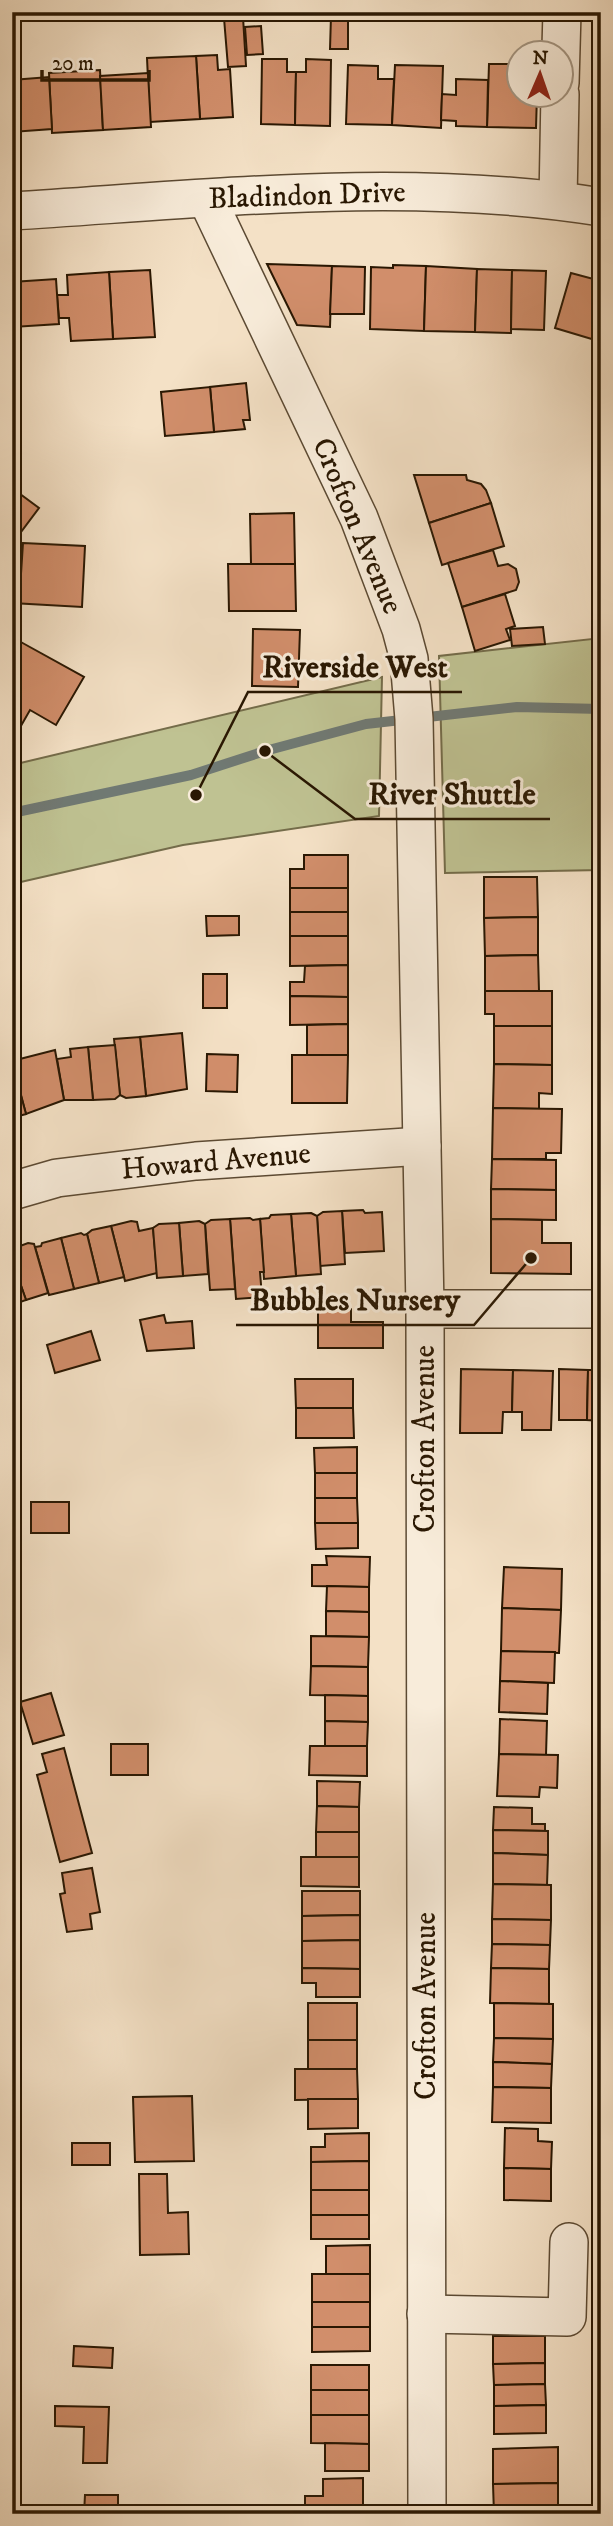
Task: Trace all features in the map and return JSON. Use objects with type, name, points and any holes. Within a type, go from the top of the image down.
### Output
[{"type":"street","points":[[562,12],[562,38]]},
{"type":"street","points":[[558,200],[560,108]]},
{"type":"street","name":"Bladindon Drive","points":[[12,211],[335,193],[440,193],[558,200],[601,207]]},
{"type":"street","name":"Crofton Avenue","points":[[207,199],[359,518],[401,629],[409,659],[415,719],[425,1309],[427,2514]]},
{"type":"street","name":"Howard Avenue","points":[[12,1191],[57,1178],[196,1161],[422,1146]]},
{"type":"street","points":[[425,1309],[601,1309]]},
{"type":"street","points":[[426,2314],[566,2317],[569,2242]]},
{"type":"green space","points":[[601,638],[601,870],[445,873],[439,656]]},
{"type":"green space","points":[[382,677],[379,816],[183,845],[12,884],[12,765]]},
{"type":"building","points":[[331,16],[348,16],[348,49],[330,49]]},
{"type":"building","points":[[243,17],[246,66],[228,67],[224,18]]},
{"type":"building","points":[[261,26],[263,54],[247,55],[245,27]]},
{"type":"building","points":[[217,55],[218,70],[230,69],[233,117],[200,119],[196,56]]},
{"type":"building","points":[[196,56],[200,119],[150,122],[147,58]]},
{"type":"building","points":[[262,59],[287,59],[287,72],[296,72],[295,125],[261,124]]},
{"type":"building","points":[[306,59],[331,60],[330,126],[295,125],[296,72],[306,72]]},
{"type":"building","points":[[489,64],[504,64],[504,108],[537,108],[536,128],[487,127]]},
{"type":"building","points":[[348,65],[378,66],[378,79],[394,79],[392,125],[346,124]]},
{"type":"building","points":[[395,65],[443,66],[441,128],[392,125]]},
{"type":"building","points":[[100,70],[103,130],[52,133],[49,73]]},
{"type":"building","points":[[148,73],[151,127],[103,130],[100,76]]},
{"type":"building","points":[[49,77],[52,129],[12,132],[12,80]]},
{"type":"building","points":[[456,79],[488,80],[487,127],[456,126],[456,121],[441,120],[442,94],[456,95]]},
{"type":"building","points":[[267,264],[332,266],[330,327],[297,325]]},
{"type":"building","points":[[393,265],[426,266],[424,331],[370,329],[371,267],[393,268]]},
{"type":"building","points":[[332,266],[365,267],[364,314],[330,314]]},
{"type":"building","points":[[426,266],[477,269],[475,332],[424,331]]},
{"type":"building","points":[[477,269],[512,270],[511,333],[475,332]]},
{"type":"building","points":[[150,270],[155,337],[113,339],[109,272]]},
{"type":"building","points":[[512,270],[546,271],[544,330],[511,329]]},
{"type":"building","points":[[109,272],[113,339],[71,341],[69,318],[59,318],[57,295],[68,295],[67,275]]},
{"type":"building","points":[[571,273],[601,281],[601,320],[595,340],[555,328]]},
{"type":"building","points":[[56,279],[59,324],[13,327],[12,282]]},
{"type":"building","points":[[246,383],[250,420],[243,420],[245,429],[214,432],[210,387]]},
{"type":"building","points":[[210,387],[214,432],[165,436],[161,392]]},
{"type":"building","points":[[414,475],[466,475],[467,480],[481,484],[491,503],[429,523]]},
{"type":"building","points":[[12,488],[39,508],[12,544]]},
{"type":"building","points":[[491,503],[504,546],[442,565],[429,523]]},
{"type":"building","points":[[294,513],[295,564],[251,564],[250,514]]},
{"type":"building","points":[[23,543],[85,546],[82,607],[12,603],[12,573],[21,574]]},
{"type":"building","points":[[493,550],[498,566],[508,564],[516,569],[519,582],[516,590],[462,607],[448,563]]},
{"type":"building","points":[[228,564],[295,564],[296,611],[229,611]]},
{"type":"building","points":[[505,594],[515,626],[506,629],[510,640],[475,651],[462,607]]},
{"type":"building","points":[[543,627],[545,644],[512,646],[510,629]]},
{"type":"building","points":[[253,629],[300,630],[298,687],[252,686]]},
{"type":"building","points":[[19,641],[84,677],[56,725],[30,710],[18,731],[12,727],[12,653]]},
{"type":"building","points":[[304,855],[348,855],[348,888],[290,888],[290,869],[304,869]]},
{"type":"building","points":[[484,877],[537,877],[538,917],[484,918]]},
{"type":"building","points":[[290,888],[348,888],[348,912],[290,912]]},
{"type":"building","points":[[290,912],[348,912],[348,936],[290,936]]},
{"type":"building","points":[[206,916],[239,916],[239,935],[207,936]]},
{"type":"building","points":[[538,917],[538,955],[485,956],[484,918]]},
{"type":"building","points":[[290,936],[348,936],[348,965],[290,966]]},
{"type":"building","points":[[538,955],[539,991],[485,991],[485,956]]},
{"type":"building","points":[[348,965],[348,997],[290,996],[290,982],[304,982],[305,966]]},
{"type":"building","points":[[203,974],[227,974],[227,1008],[203,1008]]},
{"type":"building","points":[[485,991],[552,991],[552,1026],[494,1026],[494,1014],[485,1014]]},
{"type":"building","points":[[290,996],[348,997],[348,1024],[290,1025]]},
{"type":"building","points":[[348,1024],[348,1055],[307,1055],[307,1025]]},
{"type":"building","points":[[494,1026],[552,1026],[552,1065],[494,1064]]},
{"type":"building","points":[[182,1033],[187,1089],[146,1096],[140,1037]]},
{"type":"building","points":[[140,1037],[146,1096],[126,1098],[120,1095],[114,1039]]},
{"type":"building","points":[[115,1045],[120,1095],[115,1099],[93,1100],[88,1047]]},
{"type":"building","points":[[88,1047],[93,1100],[64,1100],[57,1059],[71,1057],[70,1049]]},
{"type":"building","points":[[55,1050],[64,1100],[26,1114],[12,1061]]},
{"type":"building","points":[[207,1054],[238,1055],[237,1092],[206,1091]]},
{"type":"building","points":[[292,1055],[348,1055],[347,1103],[292,1103]]},
{"type":"building","points":[[12,1063],[26,1114],[12,1118]]},
{"type":"building","points":[[494,1064],[552,1065],[552,1094],[539,1093],[539,1109],[493,1108]]},
{"type":"building","points":[[493,1108],[562,1109],[561,1153],[546,1153],[546,1159],[492,1159]]},
{"type":"building","points":[[492,1159],[556,1160],[556,1190],[491,1189]]},
{"type":"building","points":[[491,1189],[556,1190],[556,1220],[491,1219]]},
{"type":"building","points":[[363,1210],[365,1213],[382,1212],[384,1251],[345,1253],[342,1211]]},
{"type":"building","points":[[342,1211],[345,1264],[320,1266],[317,1216],[323,1212]]},
{"type":"building","points":[[311,1213],[317,1216],[321,1274],[296,1276],[291,1214]]},
{"type":"building","points":[[291,1214],[296,1276],[264,1279],[260,1219],[269,1218],[271,1215]]},
{"type":"building","points":[[230,1219],[260,1219],[264,1272],[260,1272],[262,1297],[236,1299]]},
{"type":"building","points":[[230,1219],[235,1289],[210,1290],[205,1224],[211,1220]]},
{"type":"building","points":[[491,1219],[542,1220],[542,1243],[571,1243],[571,1274],[491,1273]]},
{"type":"building","points":[[199,1221],[205,1224],[208,1274],[183,1276],[179,1223]]},
{"type":"building","points":[[137,1222],[139,1231],[153,1228],[157,1273],[125,1281],[111,1226]]},
{"type":"building","points":[[179,1223],[183,1276],[157,1278],[153,1228],[159,1224]]},
{"type":"building","points":[[111,1226],[124,1277],[99,1283],[87,1234],[92,1230]]},
{"type":"building","points":[[87,1234],[99,1283],[74,1289],[61,1238]]},
{"type":"building","points":[[61,1238],[74,1289],[49,1295],[35,1247]]},
{"type":"building","points":[[28,1243],[34,1244],[48,1293],[26,1300],[12,1260],[12,1249]]},
{"type":"building","points":[[12,1260],[26,1300],[12,1305]]},
{"type":"building","points":[[318,1308],[351,1309],[351,1322],[383,1322],[383,1348],[318,1348]]},
{"type":"building","points":[[164,1315],[166,1323],[192,1321],[194,1348],[147,1351],[140,1320]]},
{"type":"building","points":[[91,1331],[100,1360],[55,1373],[47,1345]]},
{"type":"building","points":[[461,1369],[513,1370],[512,1412],[503,1412],[502,1433],[460,1433]]},
{"type":"building","points":[[559,1369],[588,1370],[587,1420],[559,1420]]},
{"type":"building","points":[[513,1370],[553,1371],[551,1430],[522,1430],[522,1412],[512,1412]]},
{"type":"building","points":[[588,1370],[601,1370],[601,1421],[587,1420]]},
{"type":"building","points":[[295,1379],[353,1379],[353,1408],[296,1408]]},
{"type":"building","points":[[296,1408],[353,1408],[354,1438],[296,1438]]},
{"type":"building","points":[[357,1447],[357,1473],[315,1473],[314,1448]]},
{"type":"building","points":[[315,1473],[357,1473],[357,1498],[315,1498]]},
{"type":"building","points":[[315,1498],[357,1498],[358,1523],[315,1523]]},
{"type":"building","points":[[31,1502],[69,1502],[69,1533],[31,1533]]},
{"type":"building","points":[[315,1523],[358,1523],[358,1548],[316,1549]]},
{"type":"building","points":[[326,1556],[370,1557],[369,1587],[312,1586],[312,1565],[327,1565]]},
{"type":"building","points":[[504,1567],[562,1569],[561,1610],[502,1608]]},
{"type":"building","points":[[327,1586],[369,1587],[369,1612],[326,1611]]},
{"type":"building","points":[[502,1608],[561,1610],[559,1653],[501,1651]]},
{"type":"building","points":[[326,1611],[369,1612],[369,1637],[326,1636]]},
{"type":"building","points":[[311,1636],[369,1637],[368,1667],[311,1666]]},
{"type":"building","points":[[501,1651],[555,1652],[554,1683],[500,1681]]},
{"type":"building","points":[[311,1666],[368,1667],[368,1696],[310,1695]]},
{"type":"building","points":[[500,1681],[548,1683],[547,1714],[499,1712]]},
{"type":"building","points":[[51,1693],[64,1735],[33,1744],[20,1702]]},
{"type":"building","points":[[325,1695],[368,1696],[368,1722],[325,1721]]},
{"type":"building","points":[[500,1719],[547,1721],[546,1755],[499,1754]]},
{"type":"building","points":[[325,1721],[368,1722],[367,1746],[325,1746]]},
{"type":"building","points":[[111,1744],[148,1744],[148,1775],[111,1775]]},
{"type":"building","points":[[310,1746],[367,1746],[367,1776],[309,1775]]},
{"type":"building","points":[[64,1748],[92,1853],[60,1862],[37,1775],[47,1772],[42,1754]]},
{"type":"building","points":[[499,1754],[558,1755],[557,1788],[540,1787],[539,1797],[497,1796]]},
{"type":"building","points":[[317,1781],[360,1782],[359,1807],[317,1806]]},
{"type":"building","points":[[317,1806],[359,1807],[359,1832],[316,1832]]},
{"type":"building","points":[[494,1807],[532,1808],[532,1824],[545,1824],[545,1831],[493,1830]]},
{"type":"building","points":[[493,1830],[548,1831],[548,1855],[493,1853]]},
{"type":"building","points":[[316,1832],[359,1832],[359,1857],[316,1857]]},
{"type":"building","points":[[493,1853],[548,1855],[547,1885],[493,1884]]},
{"type":"building","points":[[301,1857],[359,1857],[359,1887],[301,1886]]},
{"type":"building","points":[[92,1868],[100,1912],[90,1914],[92,1929],[67,1932],[60,1894],[65,1893],[62,1873]]},
{"type":"building","points":[[493,1884],[551,1885],[551,1920],[492,1919]]},
{"type":"building","points":[[302,1891],[360,1891],[360,1915],[302,1916]]},
{"type":"building","points":[[360,1915],[360,1940],[302,1941],[302,1916]]},
{"type":"building","points":[[492,1919],[551,1920],[550,1945],[492,1944]]},
{"type":"building","points":[[360,1940],[360,1969],[302,1968],[302,1941]]},
{"type":"building","points":[[492,1944],[550,1945],[549,1969],[491,1968]]},
{"type":"building","points":[[302,1968],[360,1969],[360,1997],[316,1997],[316,1983],[302,1983]]},
{"type":"building","points":[[491,1968],[549,1969],[549,2004],[490,2003]]},
{"type":"building","points":[[308,2003],[357,2003],[357,2040],[308,2040]]},
{"type":"building","points":[[494,2003],[553,2004],[553,2039],[494,2038]]},
{"type":"building","points":[[494,2038],[553,2039],[552,2064],[493,2062]]},
{"type":"building","points":[[308,2040],[357,2040],[357,2069],[308,2070]]},
{"type":"building","points":[[493,2062],[552,2064],[551,2088],[493,2087]]},
{"type":"building","points":[[295,2069],[357,2069],[358,2099],[295,2100]]},
{"type":"building","points":[[493,2087],[551,2088],[551,2123],[492,2122]]},
{"type":"building","points":[[192,2096],[194,2161],[135,2162],[133,2097]]},
{"type":"building","points":[[308,2099],[358,2099],[358,2128],[308,2129]]},
{"type":"building","points":[[505,2128],[538,2129],[538,2141],[552,2142],[551,2169],[504,2168]]},
{"type":"building","points":[[369,2133],[369,2161],[311,2162],[311,2147],[325,2147],[325,2134]]},
{"type":"building","points":[[72,2143],[110,2143],[110,2165],[72,2165]]},
{"type":"building","points":[[369,2161],[369,2190],[311,2190],[311,2162]]},
{"type":"building","points":[[504,2168],[551,2169],[551,2201],[504,2200]]},
{"type":"building","points":[[139,2174],[167,2174],[168,2213],[188,2212],[189,2254],[140,2255]]},
{"type":"building","points":[[311,2190],[369,2190],[369,2215],[311,2215]]},
{"type":"building","points":[[311,2215],[369,2215],[369,2239],[311,2239]]},
{"type":"building","points":[[370,2245],[370,2274],[326,2274],[326,2246]]},
{"type":"building","points":[[312,2274],[370,2274],[370,2302],[312,2302]]},
{"type":"building","points":[[312,2302],[370,2302],[370,2327],[312,2327]]},
{"type":"building","points":[[312,2327],[370,2327],[370,2351],[312,2352]]},
{"type":"building","points":[[493,2336],[545,2336],[545,2363],[493,2364]]},
{"type":"building","points":[[74,2346],[113,2348],[112,2368],[73,2366]]},
{"type":"building","points":[[545,2363],[545,2384],[494,2385],[493,2364]]},
{"type":"building","points":[[311,2365],[369,2365],[369,2390],[311,2390]]},
{"type":"building","points":[[545,2384],[546,2405],[494,2406],[494,2385]]},
{"type":"building","points":[[311,2390],[369,2390],[369,2415],[311,2415]]},
{"type":"building","points":[[546,2405],[546,2433],[494,2434],[494,2406]]},
{"type":"building","points":[[55,2406],[109,2407],[107,2463],[83,2463],[84,2427],[55,2426]]},
{"type":"building","points":[[311,2415],[369,2415],[369,2444],[311,2443]]},
{"type":"building","points":[[325,2443],[369,2444],[369,2471],[325,2471]]},
{"type":"building","points":[[558,2447],[558,2483],[493,2484],[493,2449]]},
{"type":"building","points":[[363,2478],[363,2514],[305,2514],[305,2496],[323,2496],[323,2479]]},
{"type":"building","points":[[558,2483],[558,2514],[494,2514],[493,2484]]},
{"type":"building","points":[[85,2495],[118,2495],[118,2514],[84,2514]]},
{"type":"waterway","points":[[12,813],[191,775],[265,751],[366,724],[517,707],[601,709]]},
{"type":"place","name":"River Shuttle","points":[[265,751]]},
{"type":"place","name":"Riverside West","points":[[196,795]]},
{"type":"place","name":"Bubbles Nursery","points":[[531,1258]]}]
